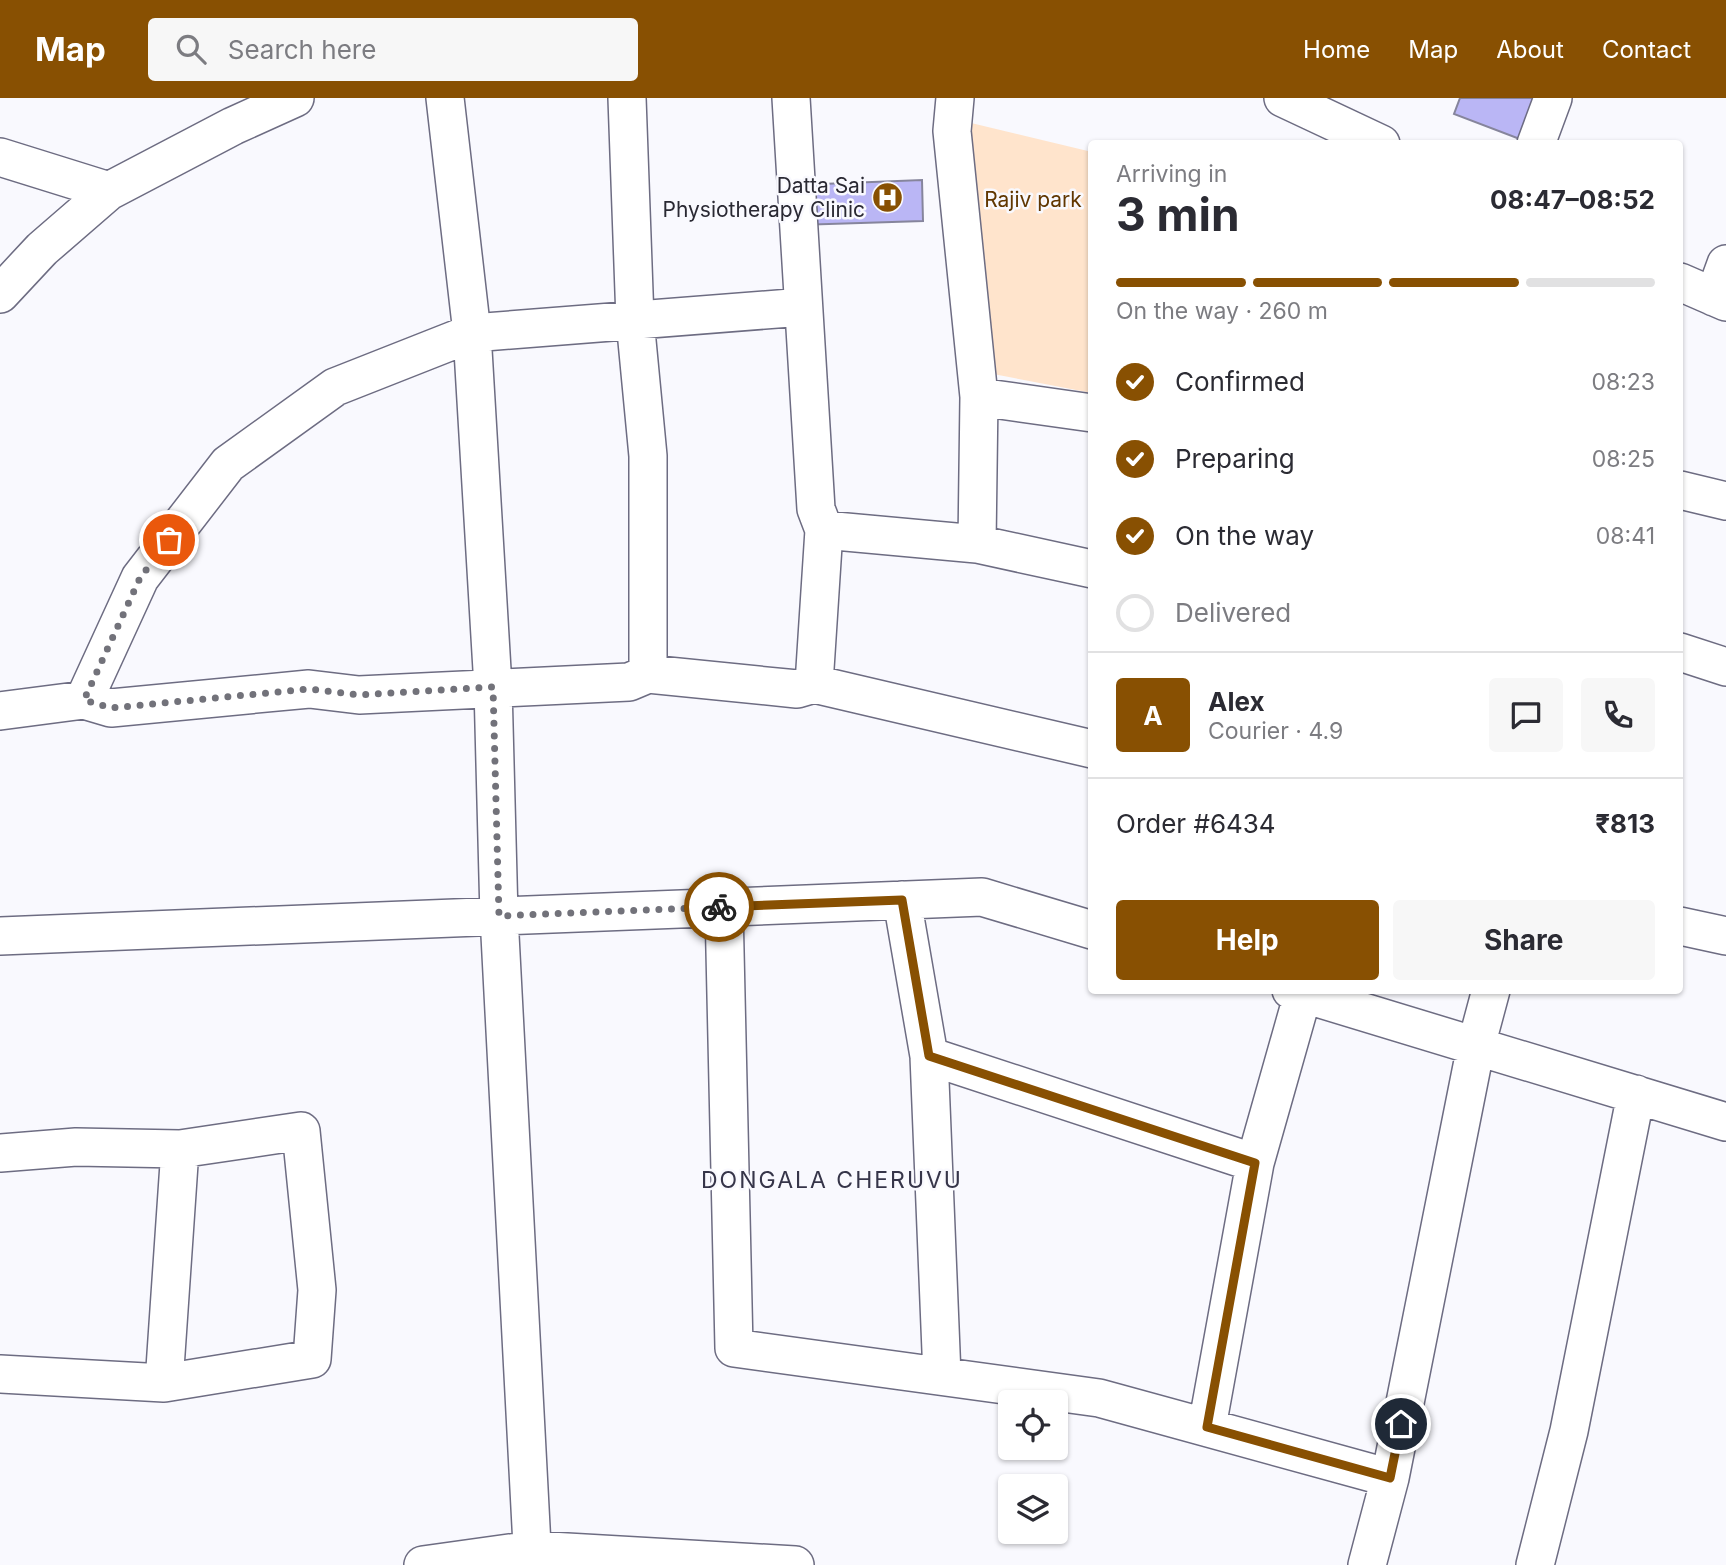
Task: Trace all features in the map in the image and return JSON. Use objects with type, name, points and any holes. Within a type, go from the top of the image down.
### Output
[{"type":"street","points":[[444,98],[471,333],[493,687],[499,916],[532,1557]]},
{"type":"street","points":[[627,98],[635,320],[648,456],[648,674]]},
{"type":"street","points":[[791,98],[816,509],[824,530],[814,684]]},
{"type":"street","points":[[955,98],[953,131],[979,397],[977,544]]},
{"type":"street","points":[[1283,98],[1348,123],[1375,140]]},
{"type":"street","points":[[1537,140],[1553,98]]},
{"type":"street","points":[[0,294],[42,249],[109,191],[284,101]]},
{"type":"street","points":[[0,156],[109,191]]},
{"type":"street","points":[[1683,282],[1722,288]]},
{"type":"street","points":[[84,700],[140,578],[228,464],[335,387],[471,333],[803,307]]},
{"type":"street","points":[[979,397],[1088,412]]},
{"type":"street","points":[[1683,491],[1726,501]]},
{"type":"street","points":[[824,530],[977,544],[1088,568]]},
{"type":"street","points":[[1683,653],[1726,667]]},
{"type":"street","points":[[0,710],[84,700],[111,708],[309,689],[359,695],[629,682],[648,674],[797,689],[814,684],[1088,748]]},
{"type":"street","points":[[0,936],[982,897],[1088,929]]},
{"type":"street","points":[[902,900],[929,1056],[942,1376]]},
{"type":"street","points":[[724,907],[734,1348],[1099,1398],[1390,1478]]},
{"type":"street","points":[[1683,927],[1726,936]]},
{"type":"street","points":[[1207,1427],[1255,1163],[1298,994]]},
{"type":"street","points":[[1306,994],[1726,1122]]},
{"type":"street","points":[[1367,1565],[1390,1478],[1476,1046],[1490,994]]},
{"type":"street","points":[[929,1056],[1255,1163]]},
{"type":"street","points":[[1535,1565],[1569,1430],[1636,1094]]},
{"type":"street","points":[[0,1153],[76,1147],[180,1149],[300,1131],[317,1290],[312,1359],[164,1383],[0,1374]]},
{"type":"street","points":[[164,1383],[180,1149]]},
{"type":"street","points":[[423,1565],[532,1557],[795,1565]]},
{"type":"green space","name":"Rajiv park","points":[[967,122],[1088,151],[1088,392],[988,373]]},
{"type":"building","points":[[1460,98],[1547,98],[1534,140],[1522,140],[1454,114]]},
{"type":"building","points":[[922,180],[923,221],[798,225],[797,185]]},
{"type":"way so far","points":[[169,540],[140,578],[84,700],[111,708],[309,689],[359,695],[493,687],[499,916],[719,907]]},
{"type":"place","name":"Datta Sai Physiotherapy Clinic","points":[[888,197]]},
{"type":"district","name":"DONGALA CHERUVU","points":[[832,1180]]},
{"type":"route","points":[[719,907],[902,900],[929,1056],[1255,1163],[1207,1427],[1390,1478],[1401,1424]]}]
